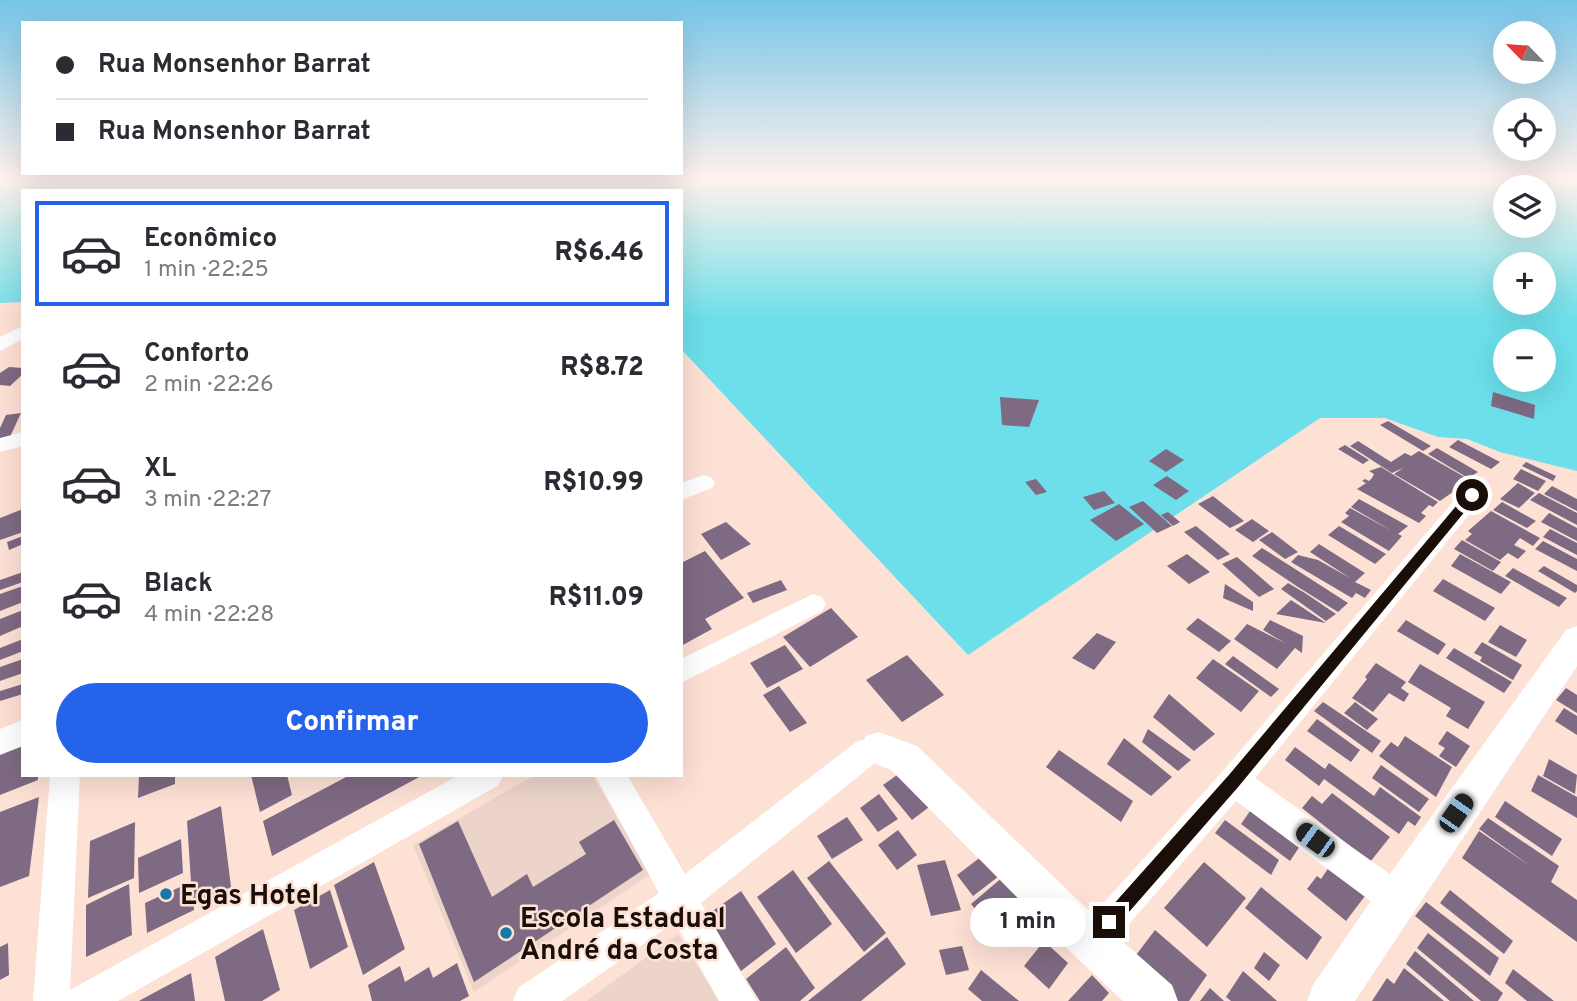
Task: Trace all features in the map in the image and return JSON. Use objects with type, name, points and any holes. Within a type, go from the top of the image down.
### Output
[{"type":"street","points":[[0,345],[21,332]]},
{"type":"street","points":[[0,444],[21,439]]},
{"type":"street","points":[[683,491],[704,482]]},
{"type":"street","points":[[1091,942],[1234,781],[1472,495]]},
{"type":"street","points":[[683,671],[813,604]]},
{"type":"street","points":[[1329,1001],[1396,899],[1577,639]]},
{"type":"street","points":[[0,742],[21,734]]},
{"type":"street","points":[[531,1001],[681,898],[866,752],[879,748],[904,758],[1091,942],[1156,1001]]},
{"type":"street","points":[[51,1001],[65,777]]},
{"type":"street","points":[[83,1001],[484,777]]},
{"type":"street","points":[[611,777],[739,1001]]},
{"type":"street","points":[[1234,781],[1396,899]]},
{"type":"shaded area","name":"Escola Estadual André da Costa","points":[[532,777],[593,777],[651,874],[474,992],[413,845]]},
{"type":"shaded area","points":[[678,934],[719,1001],[587,1001]]},
{"type":"water","points":[[0,227],[21,227],[21,302],[0,303]]},
{"type":"water","points":[[683,227],[1493,227],[1493,238],[1556,238],[1556,227],[1577,227],[1577,471],[1500,452],[1467,439],[1438,437],[1385,418],[1320,418],[968,655],[683,351]]},
{"type":"building","points":[[9,367],[21,368],[21,376],[10,386],[0,385],[0,373]]},
{"type":"building","points":[[1493,392],[1535,405],[1534,419],[1491,406]]},
{"type":"building","points":[[1000,397],[1039,400],[1029,427],[1002,425]]},
{"type":"building","points":[[21,413],[9,439],[0,441],[0,428],[6,415]]},
{"type":"building","points":[[1388,421],[1431,446],[1423,451],[1380,425]]},
{"type":"building","points":[[1458,440],[1500,462],[1491,469],[1449,447]]},
{"type":"building","points":[[1358,441],[1391,462],[1405,453],[1411,456],[1419,451],[1470,480],[1440,501],[1394,474],[1403,468],[1392,473],[1350,446]]},
{"type":"building","points":[[1345,445],[1369,460],[1363,464],[1338,449]]},
{"type":"building","points":[[1437,448],[1478,472],[1468,478],[1428,454]]},
{"type":"building","points":[[1166,449],[1184,460],[1166,472],[1149,461]]},
{"type":"building","points":[[1526,462],[1556,476],[1553,481],[1522,466]]},
{"type":"building","points":[[1381,467],[1438,502],[1433,507],[1429,505],[1421,513],[1426,516],[1419,523],[1357,489],[1366,483],[1362,481],[1372,478],[1374,474],[1369,471]]},
{"type":"building","points":[[1521,469],[1546,481],[1538,491],[1513,479]]},
{"type":"building","points":[[1167,476],[1189,491],[1176,500],[1153,485]]},
{"type":"building","points":[[1036,479],[1047,492],[1036,495],[1025,482]]},
{"type":"building","points":[[1518,483],[1535,493],[1519,508],[1500,499]]},
{"type":"building","points":[[1552,486],[1577,499],[1577,511],[1544,494]]},
{"type":"building","points":[[1104,491],[1115,503],[1094,510],[1083,497]]},
{"type":"building","points":[[1539,493],[1577,513],[1577,525],[1530,500]]},
{"type":"building","points":[[1213,496],[1244,521],[1230,528],[1198,504]]},
{"type":"building","points":[[1359,499],[1408,526],[1398,534],[1402,536],[1389,551],[1341,522],[1349,516],[1345,513],[1350,508],[1392,531],[1351,507]]},
{"type":"building","points":[[1143,501],[1172,526],[1157,533],[1129,507]]},
{"type":"building","points":[[1502,502],[1536,521],[1527,528],[1493,510]]},
{"type":"building","points":[[1119,504],[1144,524],[1116,541],[1090,520]]},
{"type":"building","points":[[21,510],[21,533],[0,540],[0,518]]},
{"type":"building","points":[[1491,511],[1540,538],[1533,546],[1520,538],[1514,545],[1526,551],[1518,559],[1508,553],[1500,560],[1465,540],[1472,534],[1468,531]]},
{"type":"building","points":[[1168,512],[1180,522],[1173,526],[1161,515]]},
{"type":"building","points":[[1549,513],[1577,528],[1577,541],[1541,522]]},
{"type":"building","points":[[1252,519],[1269,531],[1253,542],[1235,530]]},
{"type":"building","points":[[726,522],[751,544],[721,560],[701,534]]},
{"type":"building","points":[[1196,526],[1230,554],[1218,560],[1184,532]]},
{"type":"building","points":[[1339,526],[1386,554],[1375,564],[1328,535]]},
{"type":"building","points":[[1550,529],[1577,543],[1577,555],[1543,537]]},
{"type":"building","points":[[1272,532],[1298,552],[1285,559],[1259,540]]},
{"type":"building","points":[[21,537],[21,545],[9,550],[7,542]]},
{"type":"building","points":[[1462,540],[1501,562],[1493,571],[1454,549]]},
{"type":"building","points":[[1543,541],[1577,559],[1577,571],[1535,549]]},
{"type":"building","points":[[1319,544],[1365,573],[1355,582],[1371,590],[1365,598],[1356,593],[1352,598],[1291,562],[1298,555],[1318,560],[1350,578],[1310,552]]},
{"type":"building","points":[[1262,548],[1348,603],[1338,612],[1298,587],[1252,556]]},
{"type":"building","points":[[705,551],[744,598],[705,619],[712,629],[683,645],[683,589],[683,562]]},
{"type":"building","points":[[1187,554],[1210,572],[1189,584],[1167,566]]},
{"type":"building","points":[[1460,554],[1511,582],[1501,594],[1451,566]]},
{"type":"building","points":[[1237,557],[1274,589],[1259,597],[1222,564]]},
{"type":"building","points":[[1544,566],[1577,585],[1577,591],[1575,593],[1538,571]]},
{"type":"building","points":[[1513,568],[1567,598],[1559,607],[1505,576]]},
{"type":"building","points":[[21,573],[21,583],[0,590],[0,580]]},
{"type":"building","points":[[1443,579],[1495,608],[1485,621],[1433,591]]},
{"type":"building","points":[[781,580],[787,590],[753,603],[747,593]]},
{"type":"building","points":[[1288,583],[1336,614],[1326,621],[1281,589]]},
{"type":"building","points":[[1225,584],[1253,602],[1253,611],[1223,598]]},
{"type":"building","points":[[21,587],[21,603],[0,611],[0,594]]},
{"type":"building","points":[[1291,600],[1326,623],[1276,614]]},
{"type":"building","points":[[831,608],[858,637],[810,667],[783,637]]},
{"type":"building","points":[[21,611],[21,627],[0,636],[0,619]]},
{"type":"building","points":[[1198,618],[1231,641],[1219,652],[1186,629]]},
{"type":"building","points":[[1270,620],[1303,636],[1302,653],[1295,648],[1277,669],[1234,639],[1247,624],[1285,643],[1263,630]]},
{"type":"building","points":[[1406,620],[1446,644],[1438,655],[1397,631]]},
{"type":"building","points":[[1500,625],[1527,640],[1516,657],[1488,642]]},
{"type":"building","points":[[1097,633],[1116,642],[1094,670],[1072,658]]},
{"type":"building","points":[[21,640],[21,652],[0,660],[0,648]]},
{"type":"building","points":[[1482,642],[1522,665],[1513,680],[1480,661],[1482,657],[1474,653]]},
{"type":"building","points":[[785,645],[803,669],[767,688],[750,663]]},
{"type":"building","points":[[1454,648],[1512,682],[1504,693],[1446,658]]},
{"type":"building","points":[[907,655],[944,695],[902,722],[866,680]]},
{"type":"building","points":[[1233,656],[1279,689],[1271,697],[1225,664]]},
{"type":"building","points":[[1213,659],[1259,691],[1241,712],[1196,678]]},
{"type":"building","points":[[21,660],[21,674],[0,681],[0,667]]},
{"type":"building","points":[[1376,663],[1406,682],[1401,688],[1409,694],[1404,702],[1389,693],[1373,712],[1352,698]]},
{"type":"building","points":[[1420,664],[1485,702],[1468,729],[1446,716],[1451,708],[1408,682]]},
{"type":"building","points":[[21,685],[21,695],[0,701],[0,691]]},
{"type":"building","points":[[779,686],[807,723],[790,732],[763,695]]},
{"type":"building","points":[[1566,688],[1577,695],[1577,713],[1556,700]]},
{"type":"building","points":[[1169,694],[1215,734],[1194,751],[1153,717]]},
{"type":"building","points":[[1323,702],[1381,741],[1372,753],[1314,711]]},
{"type":"building","points":[[1355,702],[1378,719],[1367,730],[1344,713]]},
{"type":"building","points":[[1564,708],[1577,716],[1577,735],[1555,721]]},
{"type":"building","points":[[1317,719],[1360,750],[1351,762],[1307,731]]},
{"type":"building","points":[[1148,729],[1191,760],[1178,771],[1142,742]]},
{"type":"building","points":[[1447,731],[1470,746],[1456,767],[1439,756],[1445,748],[1438,744]]},
{"type":"building","points":[[1405,736],[1452,767],[1436,797],[1379,756],[1391,742],[1398,747]]},
{"type":"building","points":[[1124,738],[1172,777],[1151,796],[1107,764]]},
{"type":"building","points":[[21,741],[21,777],[38,777],[38,780],[0,795],[0,749]]},
{"type":"building","points":[[1295,747],[1325,769],[1329,763],[1374,796],[1380,787],[1421,817],[1415,826],[1408,821],[1399,834],[1324,779],[1319,786],[1285,760]]},
{"type":"building","points":[[1059,750],[1133,801],[1121,822],[1046,767]]},
{"type":"building","points":[[1549,759],[1577,775],[1575,794],[1543,776]]},
{"type":"building","points":[[1381,765],[1429,799],[1419,812],[1372,778]]},
{"type":"building","points":[[904,770],[933,804],[912,820],[883,785]]},
{"type":"building","points":[[1538,775],[1577,797],[1577,818],[1531,791]]},
{"type":"building","points":[[139,777],[175,777],[175,784],[138,798]]},
{"type":"building","points":[[251,777],[288,777],[292,795],[260,812]]},
{"type":"building","points":[[346,777],[419,777],[272,856],[263,821]]},
{"type":"building","points":[[1332,793],[1390,837],[1370,862],[1302,808],[1312,796],[1322,804]]},
{"type":"building","points":[[879,794],[898,819],[878,832],[860,808]]},
{"type":"building","points":[[39,797],[29,876],[0,887],[0,812]]},
{"type":"building","points":[[1505,801],[1562,839],[1552,856],[1495,817]]},
{"type":"building","points":[[1255,804],[1304,840],[1290,861],[1241,824]]},
{"type":"building","points":[[221,806],[231,887],[195,905],[193,894],[194,910],[147,933],[145,903],[191,882],[187,821]]},
{"type":"building","points":[[847,817],[863,840],[832,859],[817,836]]},
{"type":"building","points":[[1488,818],[1559,866],[1551,882],[1577,900],[1577,942],[1462,858],[1479,831],[1530,866],[1479,829]]},
{"type":"building","points":[[614,820],[643,870],[474,982],[419,844],[458,821],[492,897],[527,874],[533,887],[586,854],[579,842]]},
{"type":"building","points":[[1225,820],[1279,860],[1271,875],[1215,833]]},
{"type":"building","points":[[135,822],[134,878],[88,898],[90,841]]},
{"type":"building","points":[[898,830],[917,855],[897,870],[878,845]]},
{"type":"building","points":[[181,839],[183,873],[139,893],[138,858]]},
{"type":"building","points":[[986,853],[1003,873],[973,896],[957,875]]},
{"type":"building","points":[[945,860],[961,910],[931,916],[917,865]]},
{"type":"building","points":[[829,861],[886,933],[864,952],[807,878]]},
{"type":"building","points":[[374,862],[405,949],[363,975],[334,885]]},
{"type":"building","points":[[1204,862],[1246,898],[1207,947],[1164,908]]},
{"type":"building","points":[[1331,864],[1368,892],[1346,921],[1307,889],[1317,876],[1321,879]]},
{"type":"building","points":[[793,870],[832,924],[796,953],[757,897]]},
{"type":"building","points":[[1004,876],[1025,900],[991,929],[971,904]]},
{"type":"building","points":[[129,884],[132,935],[86,957],[86,905]]},
{"type":"building","points":[[1261,887],[1322,937],[1307,960],[1245,908]]},
{"type":"building","points":[[330,890],[348,947],[310,969],[294,910]]},
{"type":"building","points":[[1450,890],[1513,941],[1504,954],[1440,903]]},
{"type":"building","points":[[741,891],[776,944],[741,971],[707,915]]},
{"type":"building","points":[[1426,902],[1499,958],[1490,976],[1415,916]]},
{"type":"building","points":[[263,929],[280,990],[262,1001],[225,1001],[215,957]]},
{"type":"building","points":[[1155,930],[1207,975],[1189,1001],[1172,1001],[1130,963]]},
{"type":"building","points":[[1428,933],[1503,993],[1498,1001],[1481,1001],[1417,948]]},
{"type":"building","points":[[887,937],[906,964],[861,1001],[808,1001]]},
{"type":"building","points":[[1044,941],[1068,963],[1049,989],[1024,966]]},
{"type":"building","points":[[8,943],[9,975],[0,980],[0,947]]},
{"type":"building","points":[[962,946],[969,970],[946,975],[939,950]]},
{"type":"building","points":[[786,947],[815,988],[800,1001],[760,1001],[746,979]]},
{"type":"building","points":[[1415,951],[1474,1001],[1450,1001],[1406,964]]},
{"type":"building","points":[[1264,952],[1280,965],[1269,981],[1254,968]]},
{"type":"building","points":[[457,963],[469,996],[460,1001],[372,1001],[368,985],[400,966],[405,982],[429,967],[433,978]]},
{"type":"building","points":[[1404,968],[1444,1001],[1372,1001],[1387,978],[1394,984]]},
{"type":"building","points":[[1513,969],[1554,1001],[1527,1001],[1505,983]]},
{"type":"building","points":[[981,970],[1019,1001],[982,1001],[968,989]]},
{"type":"building","points":[[1243,971],[1277,1001],[1231,1001],[1226,997]]},
{"type":"building","points":[[191,973],[195,1001],[139,1001],[146,997]]},
{"type":"building","points":[[1092,975],[1109,993],[1102,1001],[1068,1001]]},
{"type":"building","points":[[1210,988],[1224,1001],[1200,1001]]},
{"type":"place","name":"Egas Hotel","points":[[166,894]]},
{"type":"place","name":"Escola Estadual André da Costa","points":[[506,933]]},
{"type":"route","points":[[1109,922],[1234,781],[1472,495]]}]
